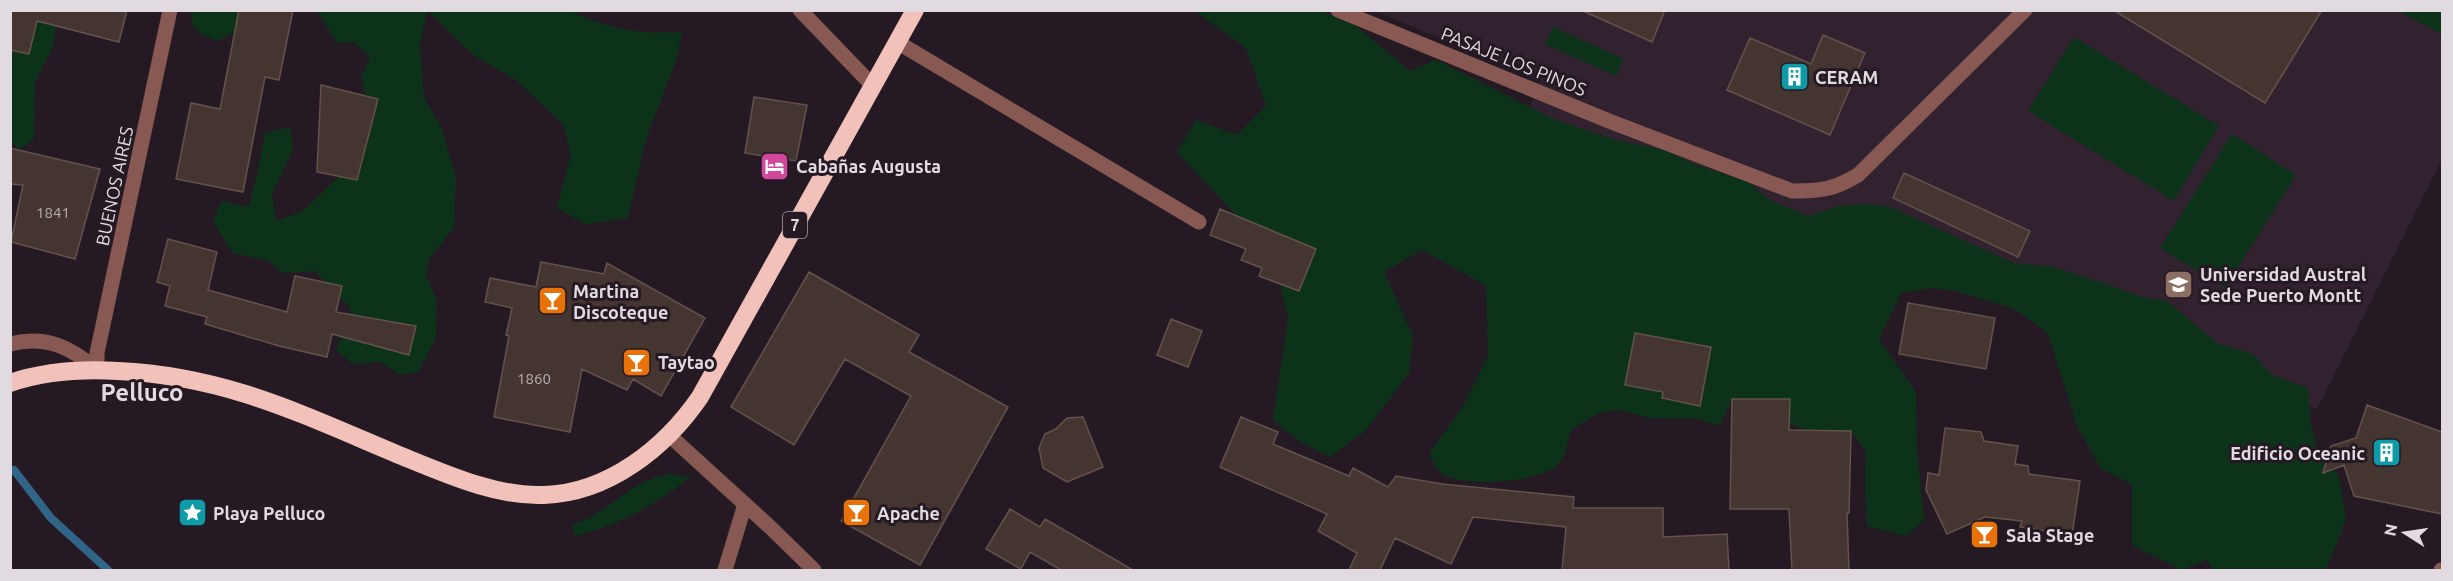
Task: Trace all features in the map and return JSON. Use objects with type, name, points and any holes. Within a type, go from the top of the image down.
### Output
[{"type":"highway","name":"7","points":[[10,383],[36,376],[97,370],[158,373],[198,380],[240,391],[312,417],[436,470],[479,484],[523,494],[545,495],[592,486],[631,466],[669,435],[700,397],[915,10]]},
{"type":"street","name":"BUENOS AIRES","points":[[97,370],[97,353],[170,10]]},
{"type":"street","points":[[800,10],[873,86]]},
{"type":"street","name":"PASAJE LOS PINOS","points":[[1338,10],[1609,121],[1792,191],[1823,191],[1840,186],[1858,176],[2025,10]]},
{"type":"street","points":[[897,42],[1199,222]]},
{"type":"street","points":[[10,344],[37,340],[53,343],[69,348],[97,370]]},
{"type":"street","points":[[669,435],[814,570]]},
{"type":"street","points":[[725,570],[745,504]]},
{"type":"shaded area","name":"Universidad Austral Sede Puerto Montt","points":[[1375,11],[2442,11],[2442,159],[2317,409],[1526,117],[1541,80]]},
{"type":"green space","points":[[10,11],[59,11],[53,47],[35,82],[34,139],[19,150],[11,141]]},
{"type":"green space","points":[[193,11],[251,11],[243,28],[218,41],[202,35],[191,23]]},
{"type":"green space","points":[[317,11],[427,11],[420,44],[424,98],[441,127],[456,177],[454,227],[429,260],[426,276],[437,300],[436,338],[418,372],[400,375],[380,362],[354,364],[336,351],[351,309],[315,271],[283,273],[269,261],[233,253],[213,222],[221,201],[248,207],[257,176],[265,133],[290,127],[293,150],[272,194],[276,221],[303,211],[357,159],[367,106],[362,75],[370,57],[354,42],[337,43]]},
{"type":"green space","points":[[428,11],[571,11],[597,22],[625,29],[653,33],[682,32],[676,61],[646,139],[628,218],[585,224],[557,208],[571,154],[563,124],[516,80],[473,55]]},
{"type":"green space","points":[[1195,11],[1321,11],[1356,26],[1410,71],[1436,60],[1556,120],[1616,140],[1664,150],[1694,164],[1749,182],[1768,199],[1808,216],[1838,206],[1863,204],[1888,206],[2014,263],[2053,267],[2145,298],[2167,301],[2217,343],[2253,354],[2272,375],[2308,388],[2310,420],[2317,450],[2339,476],[2346,518],[2325,570],[2213,570],[2207,560],[2181,570],[2132,545],[2132,484],[2101,469],[2077,426],[2048,333],[2014,309],[1956,291],[1931,288],[1901,293],[1879,339],[1916,392],[1917,449],[1924,520],[1907,536],[1867,526],[1866,452],[1851,431],[1805,430],[1790,423],[1790,399],[1732,399],[1719,426],[1697,419],[1649,418],[1619,410],[1599,413],[1571,430],[1561,461],[1553,468],[1539,474],[1522,479],[1484,482],[1451,478],[1441,473],[1429,454],[1463,406],[1488,356],[1486,286],[1422,250],[1384,272],[1413,336],[1409,373],[1366,430],[1330,457],[1299,441],[1273,420],[1288,318],[1274,256],[1177,152],[1196,120],[1237,135],[1266,106],[1246,48]]},
{"type":"green space","points":[[2398,11],[2442,11],[2442,34]]},
{"type":"green space","points":[[1553,27],[1624,59],[1616,76],[1545,44]]},
{"type":"green space","points":[[2074,37],[2219,126],[2174,201],[2028,111]]},
{"type":"green space","points":[[2232,134],[2296,175],[2225,288],[2160,248]]},
{"type":"green space","points":[[669,474],[691,477],[636,513],[608,526],[575,536],[572,525],[596,514],[641,484]]},
{"type":"building","points":[[10,10],[127,10],[119,42],[37,21],[29,54],[10,50]]},
{"type":"building","points":[[239,10],[293,10],[279,80],[265,77],[243,192],[176,179],[191,103],[220,109]]},
{"type":"building","points":[[1581,10],[1665,10],[1652,42]]},
{"type":"building","points":[[2113,10],[2322,10],[2265,103]]},
{"type":"building","name":"CERAM","points":[[1823,35],[1865,53],[1830,135],[1727,90],[1750,38],[1811,64]]},
{"type":"building","points":[[321,85],[378,99],[357,180],[317,172]]},
{"type":"building","points":[[754,97],[807,105],[796,161],[745,153]]},
{"type":"building","points":[[10,148],[100,169],[75,259],[11,242],[23,185],[10,184]]},
{"type":"building","points":[[1904,173],[2030,231],[2018,257],[1893,198]]},
{"type":"building","points":[[1220,209],[1316,249],[1299,291],[1259,276],[1262,268],[1241,260],[1246,249],[1210,235]]},
{"type":"building","points":[[168,239],[217,252],[208,290],[287,312],[295,276],[342,286],[336,312],[416,326],[409,355],[332,334],[327,357],[279,346],[205,324],[207,317],[165,306],[170,286],[157,282]]},
{"type":"building","points":[[541,262],[604,274],[607,263],[705,318],[661,396],[633,379],[627,390],[582,369],[570,432],[494,417],[512,308],[485,302],[490,278],[536,287]]},
{"type":"building","points":[[809,272],[919,335],[909,352],[1008,407],[920,565],[841,521],[911,396],[845,359],[794,445],[731,407]]},
{"type":"building","points":[[1908,303],[1995,318],[1986,369],[1899,354]]},
{"type":"building","points":[[1171,319],[1202,331],[1188,367],[1157,355]]},
{"type":"building","points":[[1635,333],[1711,347],[1700,406],[1662,398],[1663,392],[1625,385]]},
{"type":"building","points":[[1732,399],[1790,399],[1789,430],[1851,431],[1849,513],[1847,513],[1849,570],[1792,570],[1789,509],[1730,509]]},
{"type":"building","name":"Edificio Oceanic","points":[[2367,405],[2442,432],[2442,514],[2354,496],[2344,465],[2323,473],[2331,446],[2356,438]]},
{"type":"building","points":[[1083,417],[1103,467],[1067,482],[1043,468],[1039,448],[1045,434],[1056,429],[1067,418]]},
{"type":"building","points":[[1241,417],[1278,432],[1273,444],[1349,476],[1353,468],[1388,487],[1396,476],[1442,484],[1574,497],[1573,508],[1663,508],[1663,537],[1727,534],[1729,570],[1562,570],[1566,527],[1473,517],[1451,564],[1395,538],[1380,570],[1349,570],[1357,553],[1318,531],[1327,514],[1220,467]]},
{"type":"building","points":[[1945,428],[1981,432],[1984,441],[2018,446],[2015,464],[2028,466],[2029,474],[2080,481],[2072,535],[2020,527],[2022,521],[1985,517],[1947,534],[1926,490],[1928,473],[1939,475]]},
{"type":"building","points":[[1010,509],[1040,527],[1045,519],[1133,570],[1061,570],[1030,552],[1021,569],[986,549]]},
{"type":"waterway","points":[[14,470],[51,518],[108,570]]},
{"type":"place","name":"CERAM","points":[[1794,77]]},
{"type":"place","name":"Cabañas Augusta","points":[[775,166]]},
{"type":"place","name":"Universidad Austral Sede Puerto Montt","points":[[2179,284]]},
{"type":"place","name":"Martina Discoteque","points":[[552,301]]},
{"type":"place","name":"Taytao","points":[[637,362]]},
{"type":"place","name":"Edificio Oceanic","points":[[2386,453]]},
{"type":"place","name":"Playa Pelluco","points":[[192,513]]},
{"type":"place","name":"Apache","points":[[856,513]]},
{"type":"place","name":"Sala Stage","points":[[1985,535]]},
{"type":"district","name":"Pelluco","points":[[142,392]]}]
